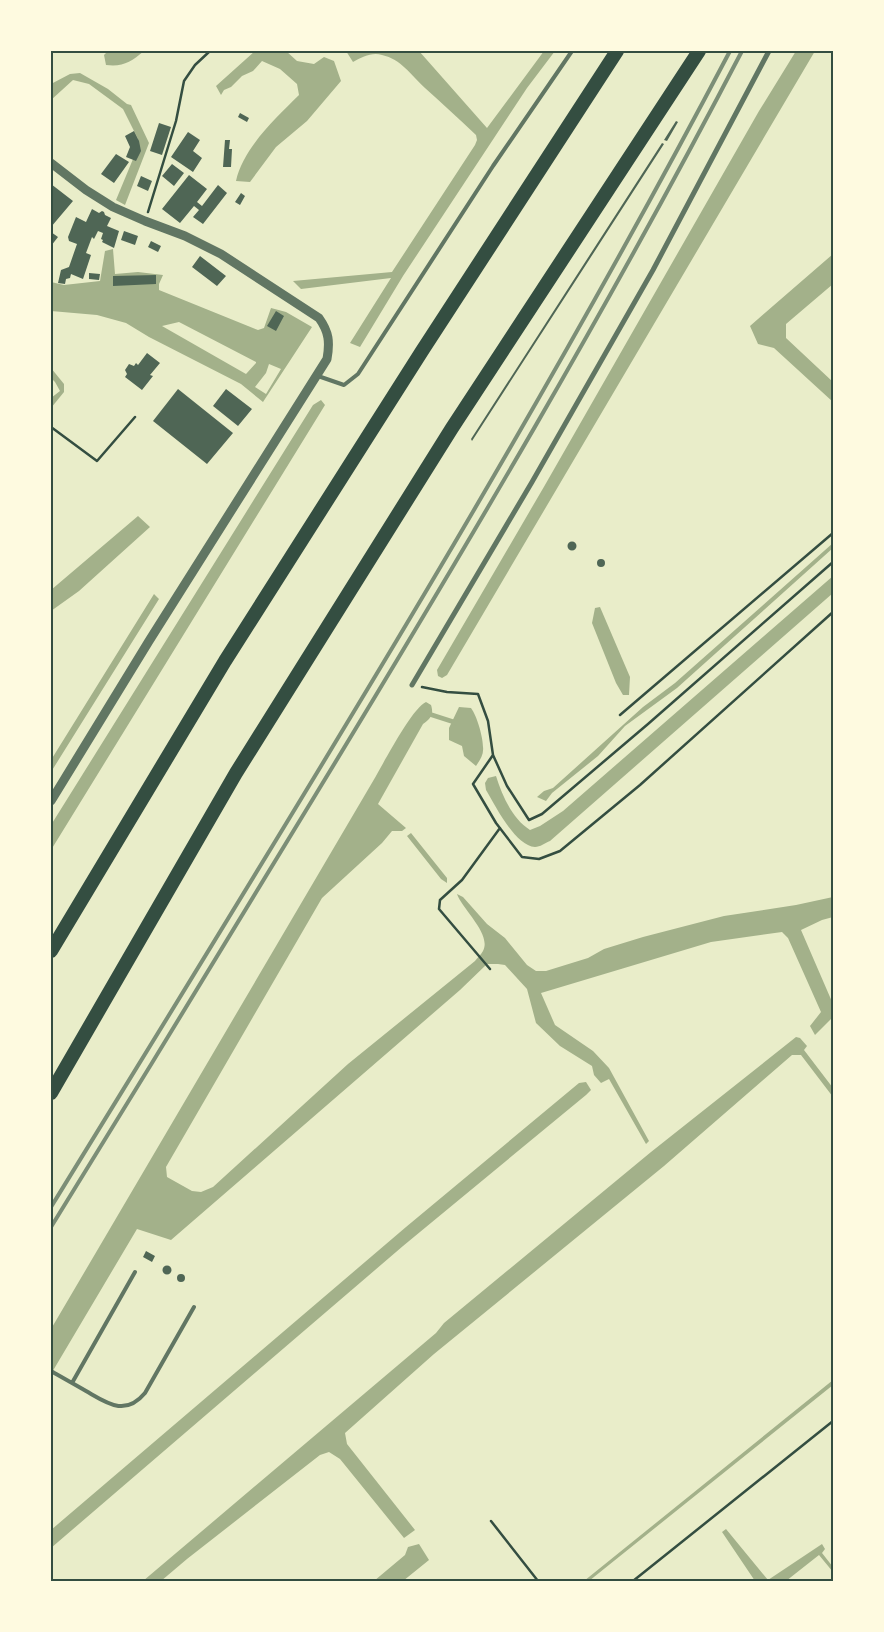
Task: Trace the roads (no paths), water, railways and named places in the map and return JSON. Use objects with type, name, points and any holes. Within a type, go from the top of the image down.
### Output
[{"type":"highway","points":[[51,951],[231,653],[422,351],[617,51]]},
{"type":"highway","points":[[51,1092],[242,764],[452,428],[700,51]]},
{"type":"street","points":[[412,685],[532,482],[653,270],[769,51]]},
{"type":"street","points":[[51,163],[86,190],[114,206],[145,222],[185,236],[221,254],[319,318],[326,329],[329,350],[327,359],[317,376],[210,544],[51,801]]},
{"type":"lane","points":[[317,376],[344,385],[358,374],[493,166],[572,51]]},
{"type":"lane","points":[[72,1383],[135,1272]]},
{"type":"lane","points":[[51,1371],[110,1405],[132,1404],[145,1393],[194,1306]]},
{"type":"waterway","points":[[429,714],[457,723]]},
{"type":"railway","points":[[51,1207],[400,635],[569,345],[651,199],[730,51]]},
{"type":"railway","points":[[51,1227],[283,848],[481,519],[641,240],[742,51]]}]
